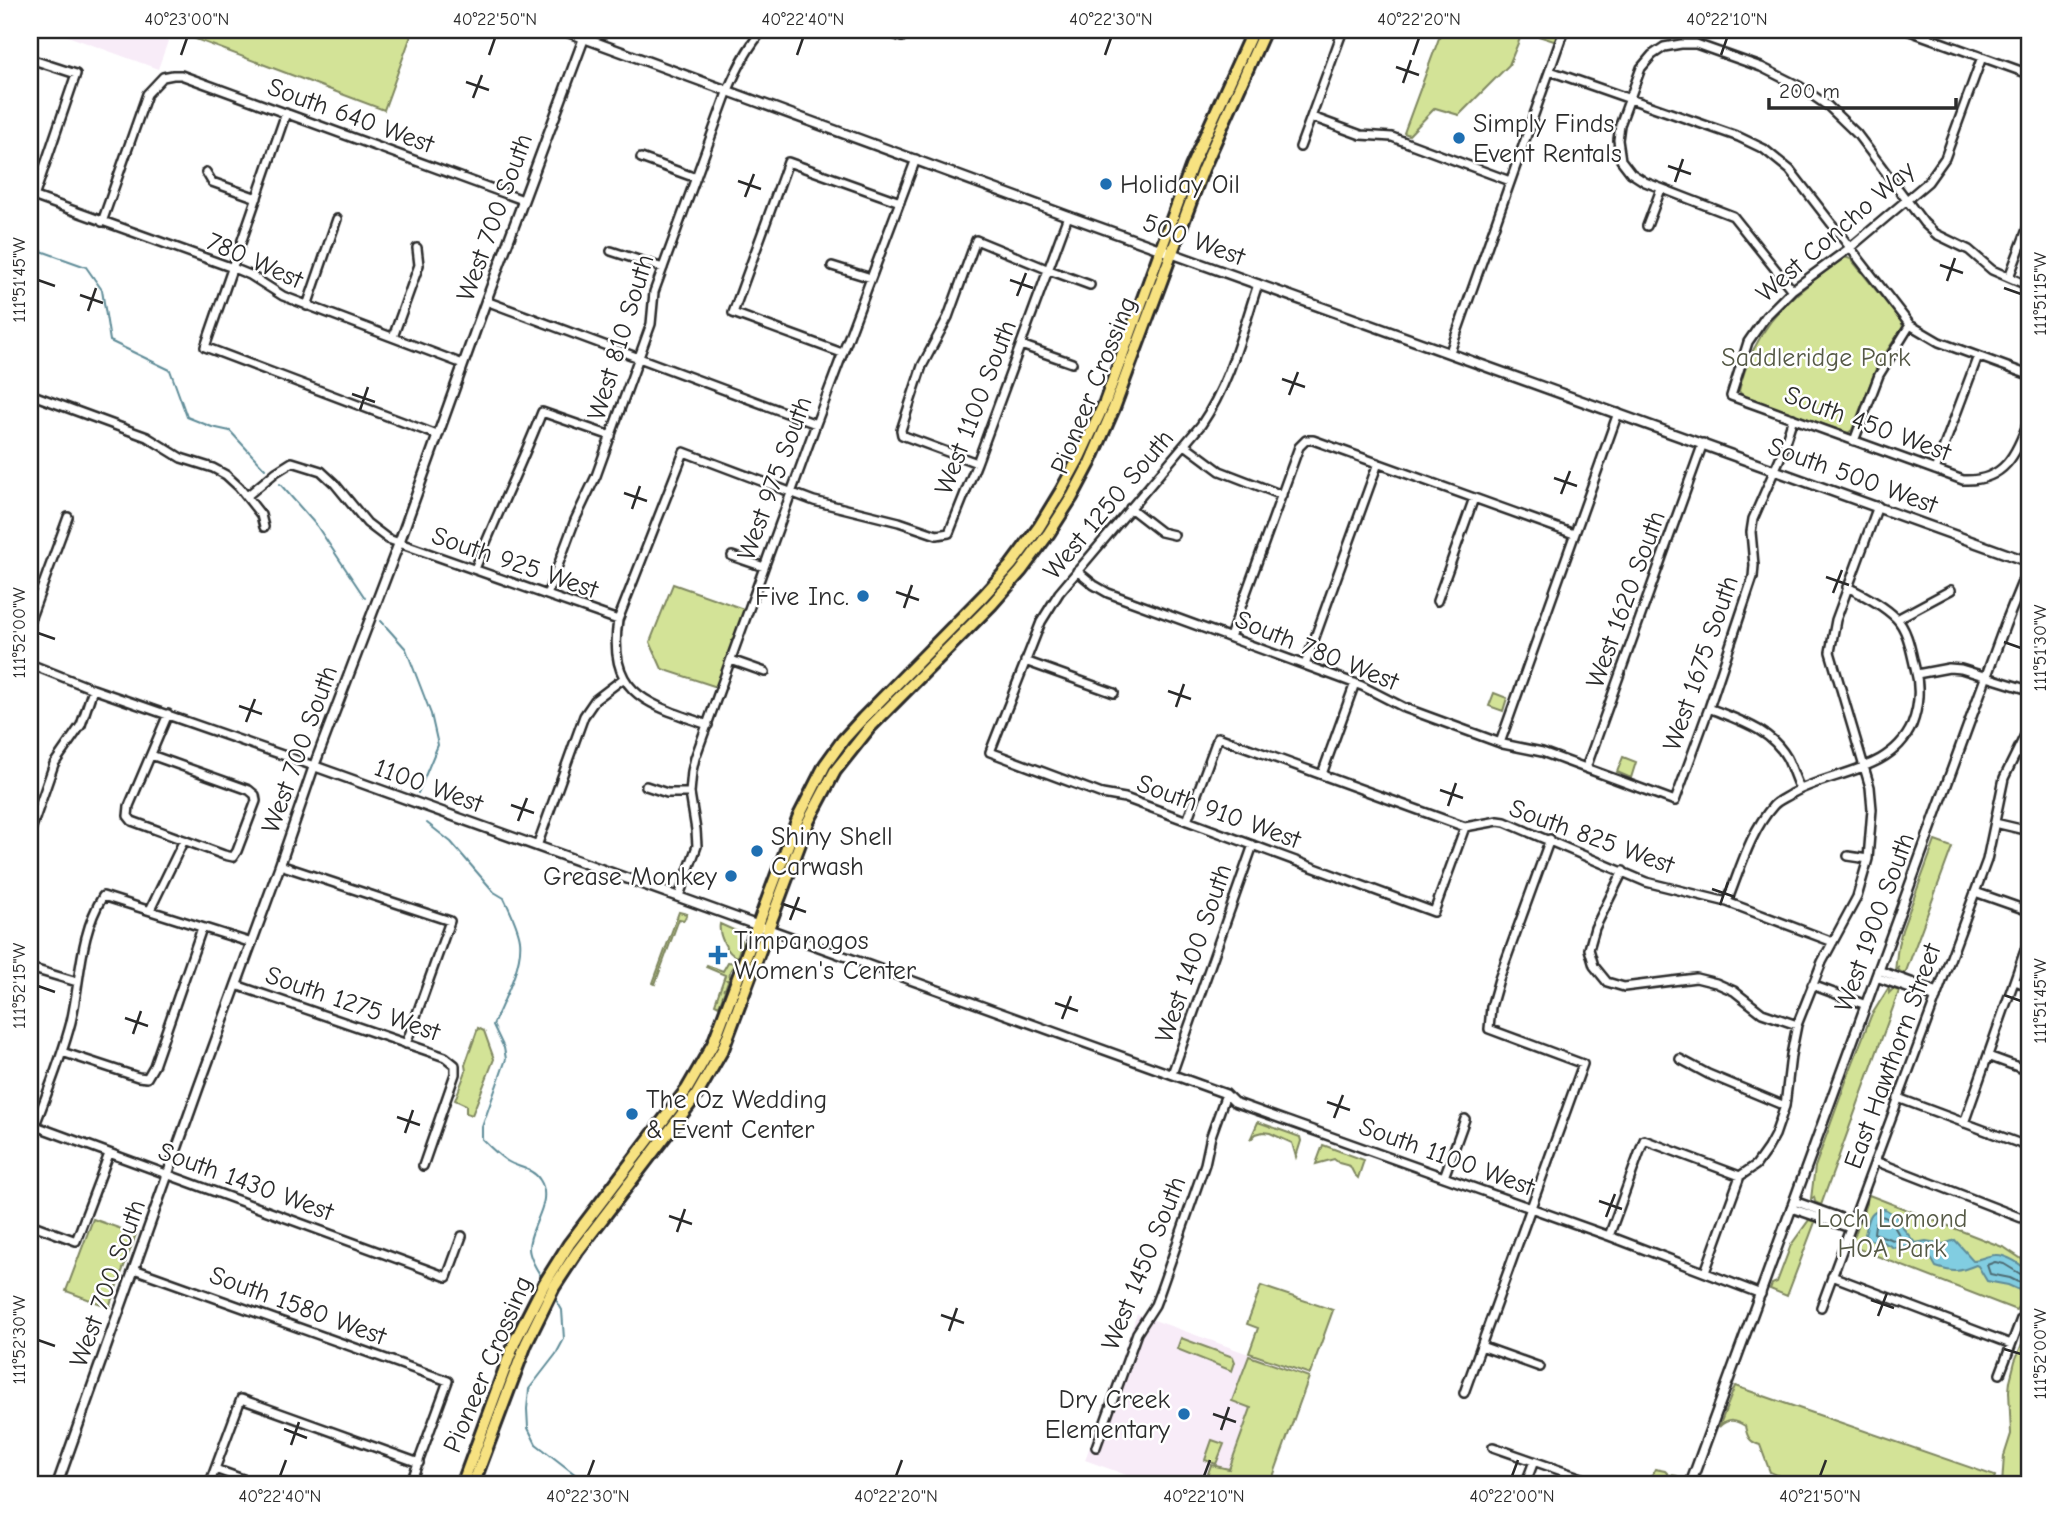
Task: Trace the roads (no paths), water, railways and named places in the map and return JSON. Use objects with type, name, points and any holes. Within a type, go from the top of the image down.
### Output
[{"type":"highway","name":"Pioneer Crossing","points":[[461,1485],[516,1341],[548,1287],[569,1244],[701,1068],[808,822],[835,771],[870,727],[1021,572],[1049,533],[1090,463],[1114,408],[1191,167],[1253,30]]},
{"type":"highway","name":"Pioneer Crossing","points":[[1165,250],[1265,30]]},
{"type":"highway","name":"Pioneer Crossing","points":[[473,1485],[548,1287]]},
{"type":"street","points":[[562,30],[585,34],[727,90]]},
{"type":"street","name":"West 810 South","points":[[547,595],[575,520],[596,476],[639,359],[651,324],[654,292],[727,90],[737,68],[763,30]]},
{"type":"street","points":[[883,30],[902,37]]},
{"type":"street","points":[[1300,147],[1343,30]]},
{"type":"street","points":[[1450,352],[1564,30]]},
{"type":"street","points":[[1907,30],[2029,74]]},
{"type":"street","name":"West 700 South","points":[[57,1485],[314,766],[399,543],[585,34]]},
{"type":"street","points":[[1792,290],[1733,216],[1645,182],[1631,173],[1621,160],[1618,140],[1620,125],[1641,68],[1652,55],[1664,47],[1696,44],[1761,67],[1799,86],[1843,119],[1924,223],[1936,234],[1969,250],[1992,270],[2029,286]]},
{"type":"street","name":"West Concho Way","points":[[1731,396],[1748,342],[1766,316],[1792,290],[1851,247],[1928,182],[1945,158],[1982,58]]},
{"type":"street","points":[[30,59],[76,74],[32,196]]},
{"type":"street","points":[[1550,71],[1739,137],[1764,149],[1790,170],[1910,325],[1939,342],[2029,375]]},
{"type":"street","name":"South 640 West","points":[[102,222],[147,94],[163,77],[181,75],[523,200]]},
{"type":"street","name":"500 West","points":[[727,90],[1068,216],[1618,413]]},
{"type":"street","points":[[286,113],[205,347],[437,435]]},
{"type":"street","points":[[1312,117],[1361,135],[1392,137],[1510,181]]},
{"type":"street","points":[[641,158],[696,178]]},
{"type":"street","name":"West 975 South","points":[[679,896],[697,846],[690,793],[692,771],[816,424],[916,159]]},
{"type":"street","points":[[842,353],[733,313],[788,162],[900,202]]},
{"type":"street","points":[[206,172],[212,182],[257,198]]},
{"type":"street","points":[[1647,226],[1661,189]]},
{"type":"street","name":"780 West","points":[[32,196],[233,268],[250,275],[283,296],[463,364]]},
{"type":"street","name":"West 1100 South","points":[[791,493],[937,534],[949,533],[1068,216]]},
{"type":"street","points":[[307,306],[337,219]]},
{"type":"street","points":[[2008,277],[2029,224]]},
{"type":"street","points":[[977,463],[902,435],[902,426],[922,366],[948,317],[976,240],[1090,285]]},
{"type":"street","points":[[393,337],[419,265],[417,248]]},
{"type":"street","points":[[611,251],[663,268]]},
{"type":"street","points":[[832,266],[871,278]]},
{"type":"street","name":"West 1250 South","points":[[990,752],[1041,622],[1059,593],[1185,445],[1214,405],[1225,384],[1258,284]]},
{"type":"street","points":[[486,301],[816,424]]},
{"type":"street","points":[[1854,441],[1879,375],[1910,325]]},
{"type":"street","points":[[1021,345],[1072,363]]},
{"type":"street","points":[[1935,470],[1978,356]]},
{"type":"street","points":[[30,394],[147,437],[181,458],[226,475],[261,515],[264,527]]},
{"type":"street","name":"South 450 West","points":[[1731,396],[1963,480],[1978,481],[1992,477],[2007,465],[2020,446],[2029,419]]},
{"type":"street","points":[[475,569],[542,412],[611,436]]},
{"type":"street","points":[[1500,743],[1618,413]]},
{"type":"street","name":"South 500 West","points":[[1618,413],[1878,506],[2029,564]]},
{"type":"street","name":"West 1675 South","points":[[1675,801],[1753,577],[1753,519],[1775,470],[1793,418]]},
{"type":"street","points":[[1230,637],[1300,445],[1306,440],[1313,440],[1574,534]]},
{"type":"street","name":"West 1620 South","points":[[1586,768],[1703,443]]},
{"type":"street","points":[[1185,445],[1220,471],[1282,495]]},
{"type":"street","points":[[708,725],[654,706],[634,691],[618,664],[615,644],[618,620],[684,452],[791,493]]},
{"type":"street","name":"South 925 West","points":[[247,496],[292,462],[305,465],[321,471],[373,528],[388,539],[618,620]]},
{"type":"street","points":[[1305,665],[1378,463]]},
{"type":"street","points":[[1437,601],[1474,498]]},
{"type":"street","points":[[1705,1272],[1740,1176],[1756,1165],[1768,1148],[1785,1106],[1797,1025],[1812,985],[1857,897],[1868,859],[1870,787],[1830,652],[1836,620],[1878,506]]},
{"type":"street","points":[[1130,508],[1161,532],[1174,535]]},
{"type":"street","points":[[30,620],[68,517]]},
{"type":"street","points":[[732,556],[764,567]]},
{"type":"street","name":"West 1900 South","points":[[1690,1485],[2029,564]]},
{"type":"street","name":"South 780 West","points":[[1077,571],[1094,586],[1108,593],[1355,684],[1399,706],[1500,743],[1547,754],[1675,801]]},
{"type":"street","points":[[1727,902],[1758,826],[1774,804],[1800,789],[1865,767],[1898,746],[1908,734],[1914,720],[1918,706],[1917,674],[1905,632],[1898,619],[1847,587]]},
{"type":"street","points":[[1898,619],[1951,590]]},
{"type":"street","points":[[731,660],[765,672]]},
{"type":"street","points":[[1025,661],[1114,693]]},
{"type":"street","name":"1100 West","points":[[30,664],[93,689],[862,963]]},
{"type":"street","points":[[1917,674],[1950,668],[1974,672],[2029,690]]},
{"type":"street","points":[[537,846],[584,716],[595,700],[624,678]]},
{"type":"street","points":[[1322,774],[1355,684]]},
{"type":"street","points":[[30,833],[54,764],[81,725],[93,689]]},
{"type":"street","points":[[1709,708],[1752,725],[1777,744],[1800,789]]},
{"type":"street","points":[[151,755],[248,790],[255,795],[256,801],[233,857],[132,821],[128,816],[129,806],[168,714]]},
{"type":"street","name":"East Hawthorn Street","points":[[1821,1307],[1987,860],[2004,778],[2029,727]]},
{"type":"street","name":"South 825 West","points":[[1187,821],[1218,737],[1465,827],[1505,822],[1646,882],[1727,902],[1833,942]]},
{"type":"street","name":"South 910 West","points":[[990,752],[1434,912],[1465,827]]},
{"type":"street","points":[[2017,753],[2029,756]]},
{"type":"street","points":[[646,786],[667,793],[690,793]]},
{"type":"street","points":[[1995,823],[2029,831]]},
{"type":"street","points":[[1464,1393],[1583,1065],[1489,1029],[1491,1007],[1499,979],[1550,839]]},
{"type":"street","points":[[150,910],[184,840]]},
{"type":"street","name":"West 1400 South","points":[[1172,1074],[1252,845]]},
{"type":"street","points":[[1848,856],[1868,859]]},
{"type":"street","points":[[280,865],[450,921],[407,1044]]},
{"type":"street","points":[[1623,871],[1595,928],[1589,949],[1594,966],[1607,982],[1624,987],[1696,978],[1734,991],[1762,1013],[1797,1025]]},
{"type":"street","points":[[1975,892],[2029,911]]},
{"type":"street","points":[[32,1124],[62,1052],[71,1019],[82,952],[103,895],[252,943]]},
{"type":"street","points":[[62,1052],[138,1077],[147,1077],[154,1066],[202,928]]},
{"type":"street","points":[[1964,1123],[2029,940]]},
{"type":"street","name":"South 1100 West","points":[[862,963],[1172,1074],[1226,1094],[1234,1102],[1609,1236],[1761,1294]]},
{"type":"street","points":[[30,968],[77,982]]},
{"type":"street","points":[[1877,973],[1937,995]]},
{"type":"street","points":[[2015,981],[2029,986]]},
{"type":"street","name":"South 1275 West","points":[[236,985],[445,1057],[455,1065],[455,1074],[423,1166]]},
{"type":"street","points":[[1812,985],[1866,1005]]},
{"type":"street","points":[[1988,1056],[2029,1071]]},
{"type":"street","points":[[1680,1059],[1708,1074],[1785,1106]]},
{"type":"street","name":"West 1450 South","points":[[1096,1447],[1137,1333],[1160,1292],[1205,1164],[1211,1136],[1226,1094]]},
{"type":"street","points":[[1898,1098],[2029,1147]]},
{"type":"street","points":[[1444,1177],[1465,1119]]},
{"type":"street","name":"South 1430 West","points":[[32,1124],[447,1277],[462,1236]]},
{"type":"street","points":[[1609,1236],[1644,1140],[1740,1176]]},
{"type":"street","points":[[30,1224],[76,1241],[109,1154]]},
{"type":"street","points":[[1875,1161],[2029,1221]]},
{"type":"street","points":[[1792,1205],[1851,1225]]},
{"type":"street","name":"South 1580 West","points":[[134,1269],[448,1381],[419,1463]]},
{"type":"street","points":[[1832,1276],[2011,1344]]},
{"type":"street","points":[[2000,1374],[2029,1303]]},
{"type":"street","points":[[1481,1346],[1540,1367]]},
{"type":"street","points":[[209,1485],[241,1399],[419,1463],[410,1485]]},
{"type":"street","points":[[1493,1447],[1602,1485]]},
{"type":"street","points":[[1525,1485],[1534,1461]]},
{"type":"street","points":[[215,1469],[259,1485]]},
{"type":"water","points":[[1885,1209],[1896,1216],[1915,1243],[1926,1241],[1944,1244],[1955,1240],[1973,1260],[1995,1255],[2014,1261],[2029,1273],[2026,1287],[2019,1290],[1987,1281],[1976,1265],[1956,1271],[1936,1267],[1931,1258],[1914,1245],[1894,1248],[1883,1242],[1869,1240],[1865,1234],[1870,1216],[1875,1211]]},
{"type":"waterway","points":[[30,247],[86,267],[102,290],[110,341],[170,370],[187,417],[230,431],[265,469]]},
{"type":"waterway","points":[[280,484],[317,526],[365,598]]},
{"type":"waterway","points":[[381,621],[406,649],[431,714],[438,745],[418,793]]},
{"type":"waterway","points":[[427,823],[451,842],[494,892],[504,898],[519,935],[520,950],[515,972],[493,1025],[506,1059],[482,1127],[482,1139],[504,1159],[537,1176],[544,1188],[543,1205],[529,1248],[542,1278]]},
{"type":"waterway","points":[[555,1298],[562,1310],[564,1339],[529,1389],[528,1428],[536,1444],[585,1482],[594,1485]]},
{"type":"place","name":"Simply Finds Event Rentals","points":[[1459,138]]},
{"type":"place","name":"Holiday Oil","points":[[1106,184]]},
{"type":"place","name":"Five Inc.","points":[[863,596]]},
{"type":"place","name":"Shiny Shell Carwash","points":[[757,851]]},
{"type":"place","name":"Grease Monkey","points":[[731,876]]},
{"type":"place","name":"Timpanogos Women's Center","points":[[718,955]]},
{"type":"place","name":"The Oz Wedding & Event Center","points":[[632,1114]]},
{"type":"place","name":"Dry Creek Elementary","points":[[1184,1414]]},
{"type":"park label","name":"Saddleridge Park","points":[[1816,357]]},
{"type":"park label","name":"Loch Lomond HOA Park","points":[[1892,1233]]}]
